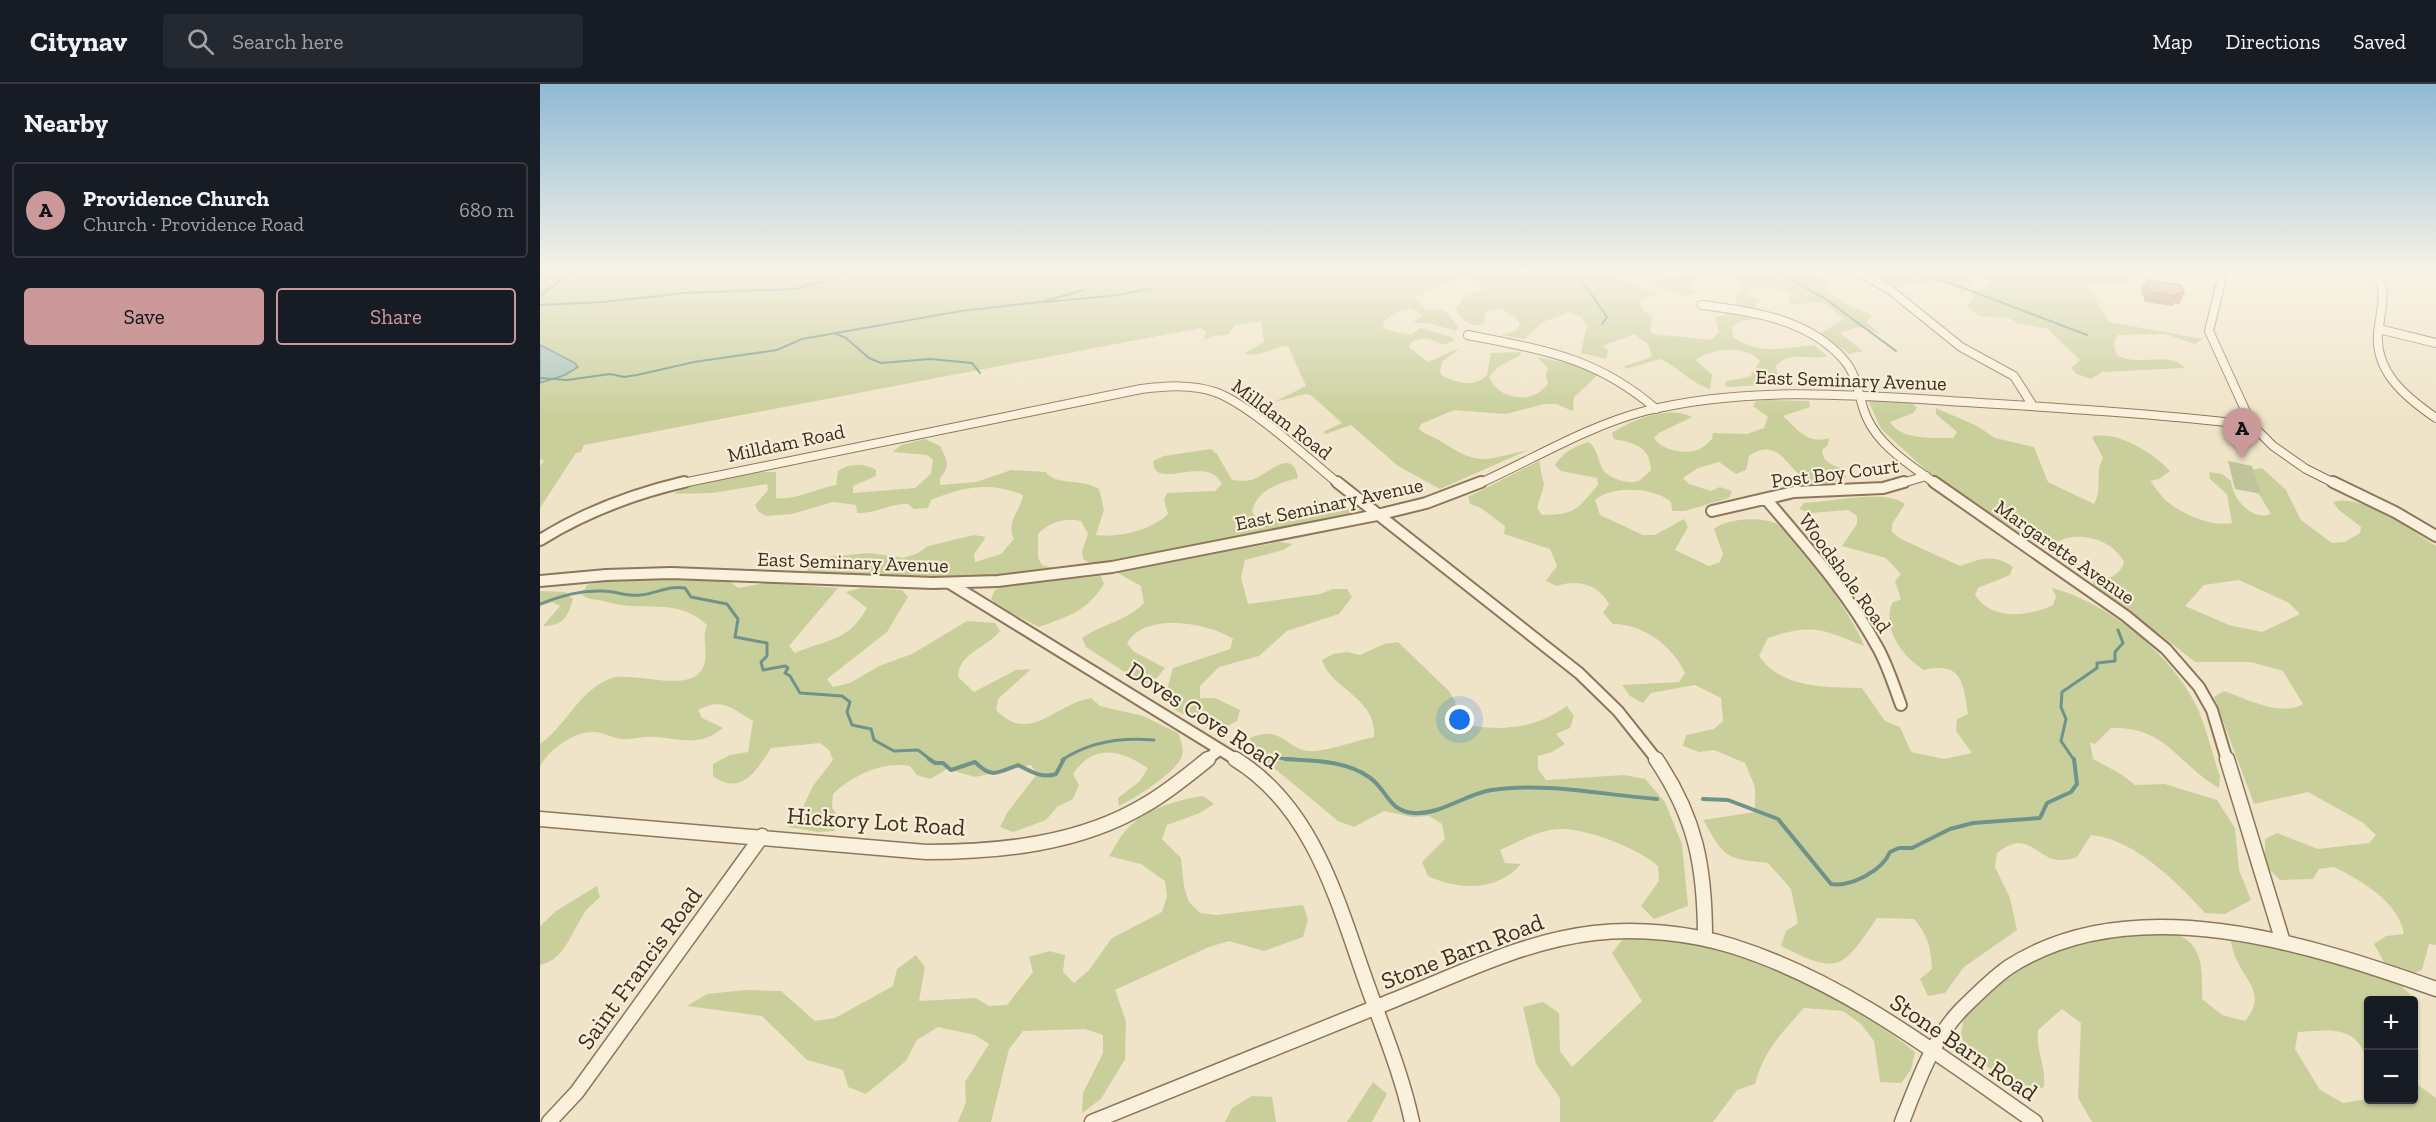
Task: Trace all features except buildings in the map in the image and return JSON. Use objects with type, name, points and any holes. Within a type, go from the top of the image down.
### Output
[{"type":"street","name":"Margarette Avenue","points":[[1776,320],[1807,332],[1839,354],[1848,364],[1867,417],[1880,437],[1926,476],[2144,630],[2179,660],[2212,710],[2283,942]]},
{"type":"street","points":[[1928,320],[1961,347],[2014,376],[2033,406]]},
{"type":"street","points":[[2212,320],[2209,331],[2252,425],[2273,446],[2306,469],[2401,515],[2436,536]]},
{"type":"street","points":[[2380,320],[2377,351],[2388,373],[2411,399],[2436,418]]},
{"type":"street","points":[[2379,329],[2436,343]]},
{"type":"street","points":[[1468,335],[1550,352],[1592,364],[1626,382],[1656,409]]},
{"type":"street","name":"Milldam Road","points":[[540,540],[573,519],[597,509],[722,474],[1130,392],[1172,386],[1201,388],[1227,396],[1579,673],[1608,700],[1644,741],[1675,789],[1699,850],[1704,889],[1705,938]]},
{"type":"street","name":"East Seminary Avenue","points":[[540,581],[593,575],[684,572],[847,582],[950,584],[1062,575],[1378,516],[1482,483],[1580,434],[1656,409],[1749,395],[1861,395],[2158,414],[2252,425]]},
{"type":"street","name":"Post Boy Court","points":[[1712,512],[1805,491],[1883,488],[1926,476]]},
{"type":"street","name":"Woodshole Road","points":[[1766,499],[1825,570],[1861,621],[1879,649],[1901,705]]},
{"type":"street","name":"Doves Cove Road","points":[[950,584],[1258,773],[1279,792],[1298,817],[1328,878],[1401,1077],[1412,1122]]},
{"type":"street","name":"Hickory Lot Road","points":[[540,819],[935,852],[990,849],[1034,842],[1104,824],[1134,812],[1159,797],[1220,750]]},
{"type":"street","name":"Saint Francis Road","points":[[549,1122],[577,1092],[762,837]]},
{"type":"street","points":[[1902,1122],[1932,1052],[1961,1010],[1991,981],[2033,956],[2074,939],[2125,929],[2170,927],[2225,932],[2283,942],[2346,958],[2436,989]]},
{"type":"street","name":"Stone Barn Road","points":[[1092,1122],[1519,950],[1576,935],[1640,931],[1705,938],[1800,970],[1844,994],[2035,1122]]},
{"type":"green space","points":[[540,320],[1385,320],[1383,329],[1411,335],[1420,328],[1452,337],[1455,340],[1443,345],[1424,338],[1411,342],[1409,347],[1428,362],[1461,347],[1442,362],[1440,372],[1454,381],[1471,383],[1482,379],[1487,375],[1491,353],[1520,352],[1521,355],[1498,367],[1489,376],[1493,384],[1507,395],[1525,397],[1534,395],[1548,383],[1546,376],[1548,368],[1537,357],[1576,365],[1598,375],[1574,397],[1573,411],[1556,404],[1544,404],[1506,414],[1454,410],[1421,424],[1419,429],[1424,433],[1473,458],[1490,458],[1528,450],[1440,489],[1398,466],[1351,425],[1326,434],[1323,432],[1342,423],[1311,395],[1306,394],[1274,402],[1306,386],[1288,346],[1255,354],[1245,353],[1264,342],[1261,321],[1235,325],[1228,335],[1212,336],[1204,340],[1206,331],[1200,328],[584,445],[581,452],[576,453],[540,508],[540,466],[544,461],[540,459]]},
{"type":"green space","points":[[1416,320],[1453,320],[1459,327],[1455,331],[1428,323],[1412,323]]},
{"type":"green space","points":[[1465,320],[1485,320],[1484,324],[1471,324]]},
{"type":"green space","points":[[1517,320],[1547,320],[1524,339],[1502,335],[1517,330],[1520,323]]},
{"type":"green space","points":[[1583,320],[1652,320],[1650,331],[1654,334],[1711,340],[1719,332],[1716,320],[1744,320],[1732,327],[1733,337],[1743,343],[1762,349],[1814,345],[1827,356],[1794,357],[1782,361],[1776,366],[1779,384],[1729,387],[1725,386],[1726,381],[1750,377],[1760,361],[1738,350],[1711,352],[1696,360],[1712,375],[1710,389],[1696,383],[1660,359],[1626,369],[1624,366],[1650,358],[1652,355],[1648,344],[1634,334],[1603,346],[1608,351],[1606,359],[1581,353],[1587,326]]},
{"type":"green space","points":[[1842,320],[1868,320],[1866,322],[1881,334],[1859,327],[1842,332],[1841,334],[1863,351],[1849,354],[1821,333]]},
{"type":"green space","points":[[2013,320],[2108,320],[2203,339],[2195,344],[2165,334],[2117,335],[2114,344],[2116,354],[2124,358],[2170,360],[2185,368],[2102,372],[2091,379],[2077,374],[2071,368],[2080,360],[2048,329]]},
{"type":"green space","points":[[1867,398],[1911,402],[1917,408],[1913,413],[1890,422],[1902,432],[1918,437],[1953,438],[1957,432],[1936,414],[1936,408],[1977,426],[1995,438],[2034,447],[2048,482],[2094,504],[2103,458],[2092,437],[2102,435],[2123,440],[2155,457],[2170,471],[2159,479],[2150,481],[2166,501],[2191,516],[2208,522],[2224,524],[2232,523],[2227,494],[2210,479],[2209,472],[2222,474],[2231,481],[2235,495],[2240,502],[2251,512],[2264,515],[2271,514],[2257,491],[2252,470],[2262,468],[2286,490],[2301,520],[2332,543],[2345,542],[2360,533],[2361,527],[2339,510],[2333,502],[2344,500],[2386,515],[2436,546],[2436,945],[2429,944],[2422,970],[2408,975],[2384,962],[2374,944],[2386,936],[2404,934],[2400,922],[2387,902],[2367,886],[2334,867],[2319,869],[2313,879],[2280,880],[2265,865],[2265,839],[2277,833],[2318,849],[2369,843],[2376,835],[2362,822],[2308,792],[2254,804],[2214,697],[2224,691],[2274,708],[2294,708],[2303,704],[2283,671],[2251,662],[2195,662],[2161,635],[2094,590],[2093,581],[2116,574],[2124,562],[2109,546],[2099,541],[2077,537],[2056,543],[2047,550],[1928,472],[1881,429]],"holes":[[[2239,580],[2289,603],[2300,614],[2262,632],[2229,625],[2185,606],[2204,585]]]},
{"type":"green space","points":[[1756,401],[1809,401],[1810,407],[1783,416],[1809,438],[1822,440],[1829,438],[1828,445],[1822,450],[1824,458],[1829,463],[1843,469],[1846,477],[1834,482],[1818,484],[1809,482],[1782,456],[1768,450],[1759,451],[1749,456],[1746,470],[1736,474],[1719,462],[1698,468],[1683,478],[1689,484],[1711,491],[1720,487],[1732,491],[1729,498],[1685,511],[1672,511],[1671,502],[1655,493],[1622,490],[1602,495],[1595,500],[1600,515],[1643,535],[1655,535],[1684,519],[1688,527],[1675,550],[1709,566],[1720,562],[1723,554],[1714,529],[1720,525],[1755,519],[1779,525],[1799,545],[1826,582],[1851,620],[1864,646],[1838,635],[1807,629],[1768,638],[1759,656],[1780,675],[1792,680],[1820,686],[1862,688],[1885,721],[1900,727],[1911,752],[1944,759],[1972,753],[1956,731],[1957,719],[1968,714],[1959,677],[1947,669],[1924,670],[1909,658],[1896,642],[1892,633],[1890,613],[1892,603],[1901,599],[1895,581],[1901,574],[1886,558],[1842,546],[1857,524],[1857,516],[1848,510],[1811,513],[1799,509],[1804,503],[1857,497],[1885,497],[1905,504],[1892,524],[1892,532],[1901,539],[1960,566],[1993,559],[2013,567],[2010,575],[1978,588],[1975,595],[1982,603],[2001,613],[2022,614],[2053,605],[2056,597],[2052,588],[2073,595],[2114,617],[2153,648],[2184,684],[2206,730],[2220,777],[2219,788],[2159,740],[2146,733],[2130,729],[2111,728],[2095,744],[2090,742],[2093,759],[2121,774],[2135,785],[2165,784],[2217,800],[2235,828],[2239,870],[2251,900],[2225,914],[2205,913],[2168,876],[2139,853],[2107,838],[2091,835],[2077,857],[2066,860],[2054,859],[2026,844],[2018,843],[1997,853],[1995,867],[2010,898],[2017,930],[1964,967],[1945,993],[1928,996],[1920,979],[1932,969],[1932,961],[1926,936],[1914,919],[1877,918],[1855,948],[1837,962],[1827,964],[1815,961],[1781,946],[1786,931],[1798,923],[1791,889],[1768,863],[1743,860],[1728,854],[1722,849],[1703,820],[1755,812],[1755,787],[1745,763],[1714,750],[1699,752],[1683,746],[1686,735],[1714,729],[1723,721],[1721,698],[1695,685],[1651,693],[1643,703],[1630,696],[1622,685],[1679,682],[1685,673],[1680,663],[1665,646],[1646,632],[1613,624],[1603,613],[1609,604],[1593,588],[1579,583],[1557,586],[1546,581],[1557,566],[1550,549],[1504,534],[1505,526],[1481,508],[1470,504],[1468,497],[1539,461],[1544,485],[1537,508],[1542,515],[1569,512],[1580,505],[1598,485],[1597,478],[1561,471],[1555,465],[1562,456],[1574,448],[1589,442],[1596,451],[1605,472],[1619,480],[1636,482],[1651,470],[1648,456],[1634,444],[1614,439],[1612,433],[1651,415],[1673,412],[1683,414],[1692,417],[1659,433],[1654,438],[1668,449],[1681,452],[1694,451],[1709,442],[1713,433],[1747,434],[1764,428],[1768,417],[1753,406]]},
{"type":"green space","points":[[925,439],[940,446],[946,459],[947,466],[940,478],[940,485],[976,482],[1011,470],[1046,472],[1056,479],[1099,489],[1104,510],[1096,535],[1134,532],[1161,520],[1168,514],[1164,500],[1167,493],[1215,491],[1222,484],[1214,475],[1205,471],[1162,474],[1156,470],[1153,461],[1164,456],[1211,449],[1217,454],[1232,480],[1253,479],[1280,464],[1291,464],[1295,469],[1298,478],[1270,488],[1259,497],[1252,511],[1256,518],[1272,519],[1290,516],[1305,509],[1316,497],[1326,511],[1350,508],[1361,511],[1313,525],[1103,564],[1091,564],[1083,559],[1082,551],[1088,534],[1081,521],[1063,520],[1047,526],[1038,534],[1038,558],[1042,565],[1053,568],[1050,569],[982,578],[824,579],[807,571],[812,562],[826,557],[869,553],[904,558],[928,546],[974,535],[986,537],[974,554],[975,562],[1001,554],[1014,539],[1012,522],[1023,495],[999,488],[977,487],[931,500],[928,508],[914,509],[908,504],[901,504],[857,513],[856,505],[833,502],[792,514],[766,516],[758,511],[755,505],[768,490],[767,484],[713,493],[674,494],[696,484],[724,477],[776,472],[776,498],[790,498],[836,485],[838,471],[847,466],[857,465],[876,470],[876,476],[853,486],[853,493],[915,488],[931,474],[933,460],[927,455],[893,452],[901,445]]},
{"type":"green space","points":[[2228,461],[2252,466],[2261,494],[2235,489]]},
{"type":"green space","points":[[1280,542],[1293,544],[1283,550],[1245,560],[1241,578],[1248,604],[1320,594],[1333,589],[1347,589],[1352,597],[1339,614],[1287,631],[1259,656],[1219,667],[1200,686],[1200,698],[1215,698],[1240,710],[1237,721],[1224,728],[1209,727],[1175,710],[1167,690],[1173,668],[1230,649],[1233,639],[1222,633],[1208,628],[1177,623],[1148,627],[1136,633],[1127,643],[1133,651],[1165,668],[1157,678],[1143,684],[1086,647],[1082,638],[1130,614],[1144,603],[1141,586],[1114,571]]},
{"type":"green space","points":[[1101,576],[1104,584],[1083,607],[1068,616],[1039,627],[998,606],[991,599],[995,590],[1008,585]]},
{"type":"green space","points":[[665,577],[731,582],[738,588],[766,583],[838,588],[789,646],[795,653],[836,638],[860,619],[867,608],[846,592],[861,588],[902,590],[908,597],[887,632],[827,679],[833,687],[850,683],[879,666],[912,654],[967,621],[995,623],[1000,631],[968,656],[963,662],[958,677],[974,692],[1016,670],[1031,669],[998,699],[996,710],[1008,720],[1020,724],[1032,723],[1091,698],[1100,706],[1143,716],[1178,733],[1182,756],[1164,777],[1119,806],[1118,798],[1140,781],[1148,768],[1118,754],[1099,754],[1090,757],[1073,774],[1079,785],[1073,799],[1057,807],[1046,820],[1013,832],[1000,827],[1007,813],[1037,774],[1031,765],[975,777],[947,769],[930,779],[917,775],[910,766],[879,768],[859,775],[833,794],[832,807],[838,817],[834,831],[818,832],[789,827],[800,813],[813,786],[833,760],[829,750],[820,743],[771,748],[760,765],[747,778],[732,784],[723,782],[713,776],[713,764],[730,755],[748,752],[753,721],[733,708],[721,704],[698,710],[702,718],[723,728],[706,738],[697,740],[649,737],[620,739],[600,733],[585,733],[563,743],[540,766],[540,744],[598,685],[609,679],[620,677],[678,681],[700,672],[705,661],[707,625],[695,616],[683,610],[618,605],[582,595],[587,585],[602,581]]},
{"type":"green space","points":[[540,591],[565,592],[573,599],[567,615],[560,622],[543,626],[560,606],[552,602],[540,606]]},
{"type":"green space","points":[[1398,642],[1449,691],[1455,701],[1458,723],[1487,728],[1515,727],[1541,720],[1567,706],[1574,716],[1570,728],[1556,734],[1565,744],[1552,752],[1538,756],[1538,769],[1546,780],[1624,775],[1645,779],[1665,802],[1682,844],[1688,906],[1654,919],[1641,906],[1659,881],[1658,866],[1639,853],[1613,841],[1573,830],[1546,831],[1500,850],[1505,863],[1521,864],[1512,873],[1490,884],[1465,886],[1440,881],[1428,876],[1422,862],[1445,839],[1442,824],[1429,816],[1412,817],[1384,811],[1354,827],[1338,821],[1251,749],[1250,738],[1262,734],[1278,736],[1298,748],[1315,751],[1374,737],[1373,723],[1368,712],[1334,679],[1322,660],[1333,654],[1347,652],[1360,655],[1384,644]]},
{"type":"green space","points":[[1203,796],[1214,804],[1200,813],[1167,825],[1162,839],[1181,858],[1184,887],[1189,902],[1200,913],[1217,915],[1303,905],[1308,919],[1303,937],[1264,951],[1229,941],[1209,947],[1115,990],[1126,1021],[1125,1059],[1101,1099],[1082,1113],[1083,1093],[1103,1053],[1103,1035],[1085,1029],[1023,1031],[1009,1049],[991,1122],[958,1122],[966,1102],[965,1082],[989,1044],[975,1035],[938,1027],[917,1040],[906,1061],[866,1094],[848,1087],[843,1070],[807,1060],[762,1016],[687,1006],[707,994],[746,990],[781,991],[815,1021],[835,1018],[893,986],[897,969],[916,955],[925,967],[919,1001],[976,998],[989,1006],[1007,1005],[1033,972],[1029,957],[1049,951],[1065,955],[1063,972],[1074,983],[1089,970],[1112,938],[1162,912],[1167,896],[1165,881],[1141,864],[1109,856],[1120,838],[1143,816],[1173,803]]},
{"type":"green space","points":[[597,886],[600,897],[585,912],[561,952],[555,958],[540,965],[540,926],[556,911]]},
{"type":"green space","points":[[2140,932],[2179,935],[2194,947],[2198,954],[2202,999],[2222,1015],[2245,1021],[2255,1000],[2250,982],[2239,964],[2231,941],[2298,952],[2392,978],[2411,996],[2364,996],[2364,1051],[2349,1035],[2321,1030],[2298,1032],[2295,1049],[2320,1090],[2343,1103],[2364,1100],[2364,1104],[2418,1104],[2418,1085],[2436,1098],[2436,1122],[2092,1122],[2078,1098],[2081,1023],[2062,1009],[2038,1030],[2044,1087],[2026,1093],[1967,1053],[1961,1034],[1964,1016],[1986,992],[2040,958],[2088,940]]},
{"type":"green space","points":[[1658,933],[1726,952],[1826,994],[1858,1012],[1915,1052],[1911,1070],[1901,1083],[1880,1082],[1874,1041],[1861,1024],[1843,1011],[1804,1008],[1768,1052],[1755,1084],[1737,1090],[1713,1122],[1560,1122],[1560,1098],[1536,1064],[1523,1007],[1543,1002],[1559,1013],[1560,1051],[1572,1067],[1642,1001],[1612,953],[1623,939]]},
{"type":"green space","points":[[1373,1082],[1387,1094],[1372,1122],[1347,1122]]},
{"type":"green space","points":[[1252,1096],[1272,1097],[1276,1122],[1225,1122],[1232,1108]]},
{"type":"water","points":[[540,345],[575,363],[578,367],[565,375],[540,383]]},
{"type":"waterway","points":[[540,378],[567,380],[610,374],[624,377],[637,375],[694,362],[777,350],[802,339],[907,320]]},
{"type":"waterway","points":[[1602,324],[1605,320]]},
{"type":"waterway","points":[[1855,320],[1896,351]]},
{"type":"waterway","points":[[2049,320],[2087,335]]},
{"type":"waterway","points":[[836,334],[846,338],[869,358],[881,363],[930,359],[972,363],[980,373]]},
{"type":"waterway","points":[[540,604],[586,591],[635,595],[679,587],[685,588],[691,597],[727,604],[738,619],[735,637],[767,643],[767,656],[761,662],[763,670],[785,666],[788,668],[785,673],[790,676],[800,693],[842,696],[850,702],[847,712],[852,725],[871,729],[874,740],[894,751],[918,750],[931,760]]},
{"type":"waterway","points":[[2074,760],[2061,741],[2066,719],[2061,707],[2062,692],[2097,668],[2097,663],[2115,661],[2115,652],[2123,643],[2118,630]]},
{"type":"waterway","points":[[1062,760],[1084,748],[1106,742],[1130,739],[1154,740]]},
{"type":"waterway","points":[[1277,758],[1304,760]]},
{"type":"waterway","points":[[929,759],[935,763],[943,763],[951,770],[975,762],[991,773],[1018,765],[1046,776],[1056,774],[1064,759]]},
{"type":"waterway","points":[[1285,759],[1329,762],[1360,771],[1375,782],[1398,808],[1413,813],[1443,808],[1482,792],[1512,788],[1554,788],[1657,799]]},
{"type":"waterway","points":[[1703,799],[1728,800],[1778,819],[1831,884],[1839,884],[1856,880],[1873,871],[1890,852],[1899,848],[1912,848],[1950,829],[1973,823],[2040,818],[2047,803],[2071,792],[2077,784],[2074,759]]},
{"type":"place","name":"Providence Church","points":[[2242,458]]}]
